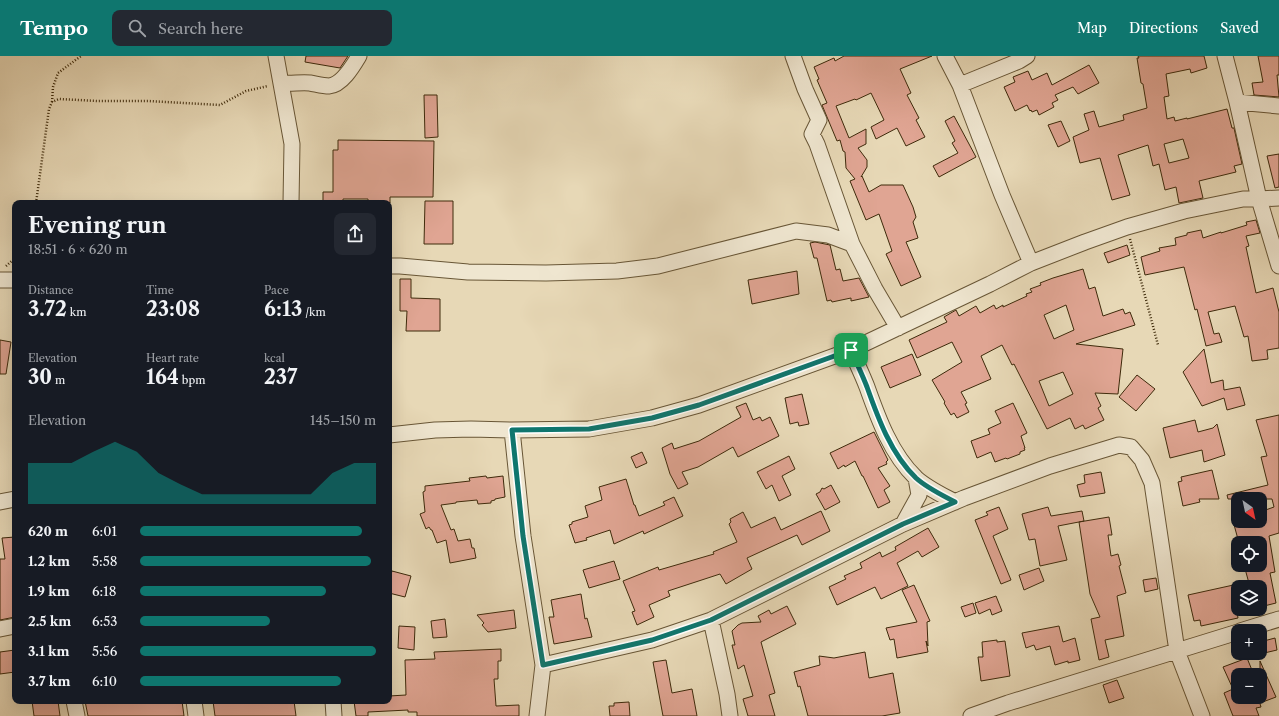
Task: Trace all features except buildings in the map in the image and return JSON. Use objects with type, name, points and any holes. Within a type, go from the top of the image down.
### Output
[{"type":"street","points":[[276,56],[292,144],[291,200]]},
{"type":"street","points":[[282,83],[308,83],[328,86],[343,78],[352,69],[359,56]]},
{"type":"street","points":[[793,56],[805,89],[819,120],[812,134],[817,144],[852,244],[875,289],[898,328]]},
{"type":"street","points":[[945,56],[960,84],[1002,195],[1030,263]]},
{"type":"street","points":[[960,84],[1019,61],[1027,56]]},
{"type":"street","points":[[1225,56],[1259,200],[1279,266]]},
{"type":"street","points":[[1237,102],[1279,106]]},
{"type":"street","points":[[392,435],[471,429],[589,429],[652,418],[699,405],[851,350],[990,284],[1030,263],[1126,227],[1184,211],[1228,202],[1244,199],[1259,200],[1279,198]]},
{"type":"street","points":[[392,266],[468,272],[546,273],[617,271],[658,266],[796,231],[828,235],[852,244]]},
{"type":"street","points":[[0,280],[12,280]]},
{"type":"street","points":[[851,350],[878,418],[897,454],[916,478],[955,502]]},
{"type":"street","points":[[512,430],[523,536],[543,665],[537,716]]},
{"type":"street","points":[[543,665],[652,640],[711,620],[903,524],[955,502],[1050,466],[1119,445],[1131,447],[1142,460],[1152,483],[1177,651],[1202,716]]},
{"type":"street","points":[[903,524],[918,495],[916,478]]},
{"type":"street","points":[[0,502],[12,500]]},
{"type":"street","points":[[1262,624],[1279,619]]},
{"type":"street","points":[[711,620],[727,694],[730,716]]},
{"type":"street","points":[[0,629],[12,627]]},
{"type":"street","points":[[971,716],[1009,710],[1231,634]]},
{"type":"street","points":[[75,704],[77,716]]},
{"type":"street","points":[[194,704],[196,716]]},
{"type":"street","points":[[333,704],[334,716]]},
{"type":"path","points":[[36,200],[53,87],[58,73],[81,56]]},
{"type":"path","points":[[52,102],[59,99],[148,101],[220,105],[246,91],[282,83]]},
{"type":"path","points":[[1126,227],[1158,345]]},
{"type":"route","points":[[851,350],[878,418],[897,454],[916,478],[955,502],[903,524],[711,620],[652,640],[543,665],[523,536],[512,430],[589,429],[652,418],[699,405],[761,384],[851,350]]}]
